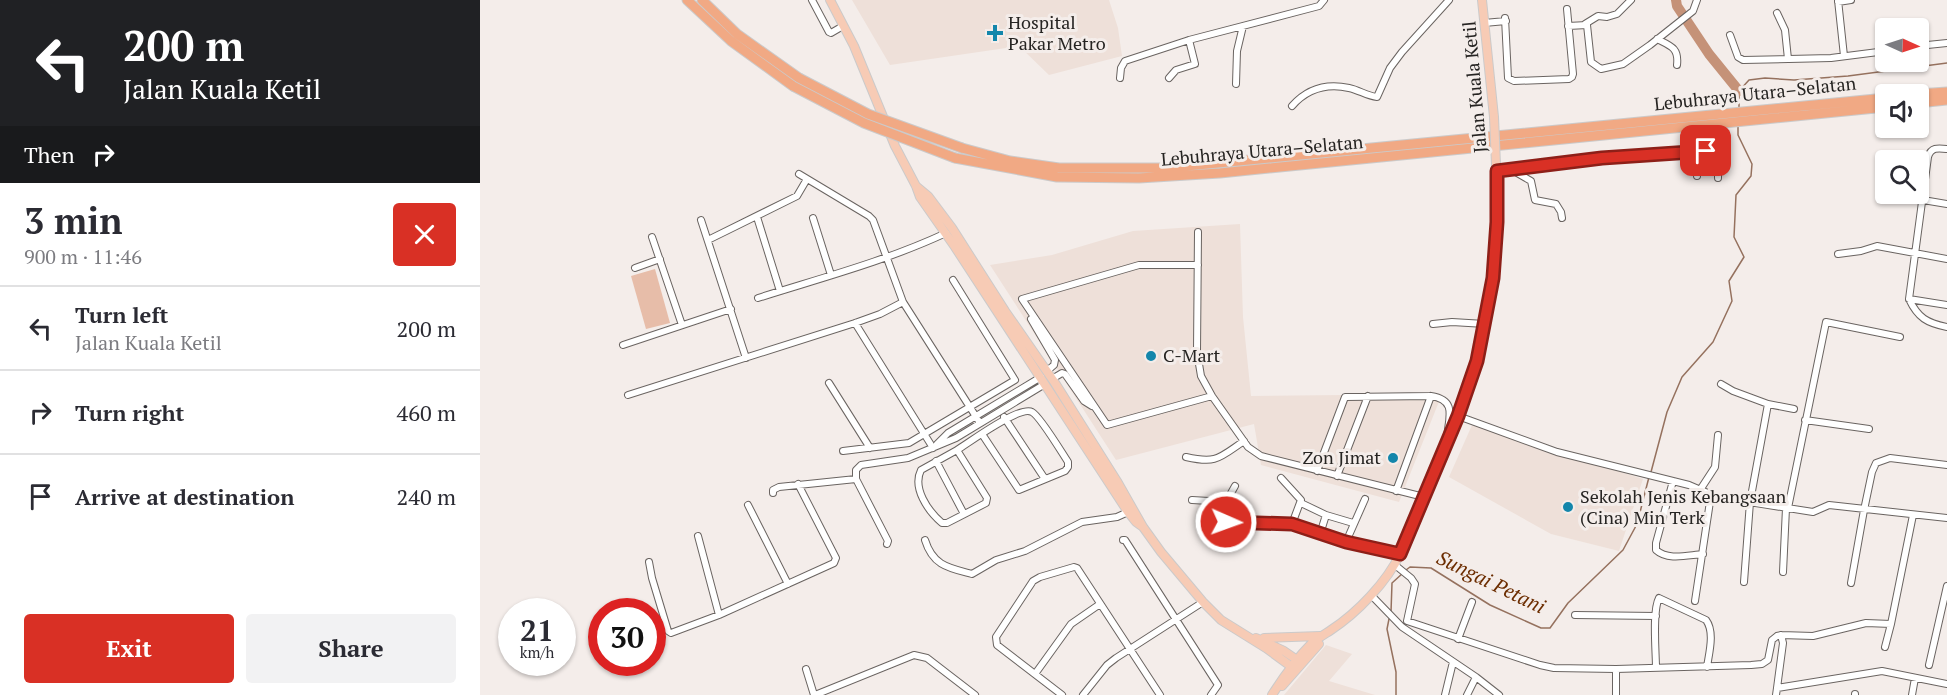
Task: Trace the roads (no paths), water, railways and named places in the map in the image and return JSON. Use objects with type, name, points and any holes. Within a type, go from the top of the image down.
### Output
[{"type":"highway","name":"Lebuhraya Utara–Selatan","points":[[687,0],[731,41],[864,123],[955,158],[1058,177],[1139,178],[1220,173],[1720,124],[1756,115],[1875,99]]},
{"type":"highway","name":"Lebuhraya Utara–Selatan","points":[[702,0],[737,34],[796,82],[868,114],[962,148],[1010,161],[1059,168],[1166,168],[1723,113],[1756,115],[1875,108]]},
{"type":"highway","points":[[1929,93],[1947,92]]},
{"type":"highway","points":[[1929,102],[1947,100]]},
{"type":"main road","points":[[830,0],[863,66],[895,146],[920,197],[1129,500],[1143,527],[1203,602],[1221,620],[1296,665]]},
{"type":"main road","name":"Jalan Kuala Ketil","points":[[1296,665],[1329,631],[1398,568],[1400,554],[1474,373],[1493,278],[1497,233],[1494,117],[1482,0]]},
{"type":"main road","points":[[916,186],[928,196],[952,228],[1005,310],[1128,512],[1143,527]]},
{"type":"main road","name":"Jalan Kuala Ketil","points":[[1273,695],[1320,636],[1329,631]]},
{"type":"main road","points":[[1241,633],[1269,643],[1296,665]]},
{"type":"main road","points":[[1253,637],[1320,636]]},
{"type":"street","points":[[812,0],[827,30],[831,33],[843,26]]},
{"type":"street","points":[[1120,78],[1121,68],[1125,61],[1189,40],[1319,6],[1324,0]]},
{"type":"street","points":[[1292,106],[1301,95],[1311,90],[1324,88],[1351,88],[1377,97],[1390,68],[1449,0]]},
{"type":"street","points":[[1568,26],[1585,24],[1598,16],[1607,17],[1617,14],[1631,0]]},
{"type":"street","points":[[1585,24],[1588,28],[1592,62],[1601,69],[1623,64],[1683,21],[1693,11],[1696,0]]},
{"type":"street","points":[[1844,57],[1838,1],[1851,0]]},
{"type":"street","points":[[1484,23],[1505,19],[1507,75],[1510,79],[1514,81],[1569,79],[1572,77],[1567,9]]},
{"type":"street","points":[[1777,13],[1785,30],[1788,60]]},
{"type":"street","points":[[1236,84],[1237,51],[1243,26]]},
{"type":"street","points":[[1730,35],[1740,59],[1788,60],[1875,53]]},
{"type":"street","points":[[1657,39],[1676,52],[1677,65]]},
{"type":"street","points":[[1169,78],[1176,70],[1195,64],[1189,40]]},
{"type":"street","points":[[1929,45],[1947,43]]},
{"type":"street","points":[[1929,154],[1937,148],[1947,149]]},
{"type":"street","points":[[1496,168],[1512,170],[1602,158],[1711,150],[1718,161],[1718,178]]},
{"type":"street","points":[[1695,151],[1697,176]]},
{"type":"street","points":[[1512,170],[1531,182],[1534,200],[1556,204],[1562,218]]},
{"type":"street","points":[[799,174],[869,216],[876,225],[903,302],[981,423]]},
{"type":"street","points":[[708,240],[796,196],[807,179]]},
{"type":"street","points":[[1929,201],[1947,204]]},
{"type":"street","points":[[1922,204],[1910,299],[1913,307],[1925,321],[1947,327]]},
{"type":"street","points":[[757,217],[780,291]]},
{"type":"street","points":[[813,218],[831,275]]},
{"type":"street","points":[[701,220],[746,358]]},
{"type":"street","points":[[1198,232],[1197,352],[1201,376],[1212,396],[1248,447],[1261,456],[1424,497]]},
{"type":"street","points":[[758,298],[887,257],[946,233]]},
{"type":"street","points":[[652,237],[682,326]]},
{"type":"street","points":[[1838,254],[1877,246],[1947,259]]},
{"type":"street","points":[[635,268],[660,259]]},
{"type":"street","points":[[1198,265],[1139,265],[1022,299],[1107,425],[1212,396]]},
{"type":"street","points":[[843,451],[909,442],[1016,380],[953,280]]},
{"type":"street","points":[[1910,299],[1947,305]]},
{"type":"street","points":[[628,395],[855,323],[903,302]]},
{"type":"street","points":[[623,345],[730,309]]},
{"type":"street","points":[[887,544],[888,541],[856,479],[856,471],[861,465],[908,458],[956,438],[1001,411],[1046,378],[1055,360],[1031,318],[1029,309]]},
{"type":"street","points":[[1433,324],[1452,322],[1485,324]]},
{"type":"street","points":[[1783,572],[1787,508],[1826,322],[1900,337]]},
{"type":"street","points":[[855,323],[935,446]]},
{"type":"street","points":[[935,446],[948,433],[976,416],[1046,378],[1060,374],[1065,374],[1084,401],[1095,408]]},
{"type":"street","points":[[829,383],[870,448]]},
{"type":"street","points":[[1721,384],[1768,404],[1794,409]]},
{"type":"street","points":[[1337,476],[1368,396]]},
{"type":"street","points":[[1396,491],[1431,396]]},
{"type":"street","points":[[1317,471],[1345,397],[1431,396],[1442,398],[1449,407],[1446,444]]},
{"type":"street","points":[[1744,582],[1750,502],[1768,404]]},
{"type":"street","points":[[957,450],[987,499],[984,505],[947,523],[942,523],[921,495],[918,475],[921,470],[1006,419],[1026,410],[1032,411],[1039,418],[1068,462],[1068,467],[1065,471],[1020,490],[1017,489],[982,434]]},
{"type":"street","points":[[1001,411],[1045,479]]},
{"type":"street","points":[[1458,416],[1557,452],[1693,486],[1711,495],[1813,512],[1829,505],[1947,518]]},
{"type":"street","points":[[1805,420],[1869,429]]},
{"type":"street","points":[[1700,490],[1715,466],[1718,435]]},
{"type":"street","points":[[1186,457],[1215,460],[1244,441]]},
{"type":"street","points":[[1851,583],[1864,510],[1876,463],[1890,458],[1947,465]]},
{"type":"street","points":[[936,461],[964,514]]},
{"type":"street","points":[[1281,478],[1300,497],[1292,524]]},
{"type":"street","points":[[773,493],[773,490],[778,487],[856,479]]},
{"type":"street","points":[[1673,481],[1660,526],[1656,550],[1662,555],[1671,556],[1703,554]]},
{"type":"street","points":[[649,562],[668,631],[674,633],[719,615],[836,561],[798,484]]},
{"type":"street","points":[[1235,486],[1226,502],[1226,522],[1292,524],[1346,542],[1400,554]]},
{"type":"street","points":[[1695,602],[1711,495]]},
{"type":"street","points":[[1346,542],[1365,499]]},
{"type":"street","points":[[1192,500],[1226,502]]},
{"type":"street","points":[[1300,502],[1326,515],[1353,523]]},
{"type":"street","points":[[748,505],[788,584]]},
{"type":"street","points":[[925,540],[928,551],[939,562],[948,568],[972,574],[996,560],[1025,551],[1082,522],[1117,517],[1128,512]]},
{"type":"street","points":[[1320,534],[1326,515]]},
{"type":"street","points":[[1885,647],[1913,515]]},
{"type":"street","points":[[698,536],[719,615]]},
{"type":"street","points":[[1123,540],[1218,685],[1211,695]]},
{"type":"street","points":[[1062,695],[995,642],[1033,581],[1074,567],[1077,568],[1160,695]]},
{"type":"street","points":[[1398,568],[1411,578],[1415,587],[1407,621],[1400,625]]},
{"type":"street","points":[[1929,665],[1947,586]]},
{"type":"street","points":[[1371,595],[1400,625],[1499,695]]},
{"type":"street","points":[[1656,668],[1656,616],[1659,598],[1706,620],[1711,632],[1707,667]]},
{"type":"street","points":[[1083,695],[1107,665],[1203,602]]},
{"type":"street","points":[[1458,639],[1472,602]]},
{"type":"street","points":[[1035,674],[1071,624],[1100,604]]},
{"type":"street","points":[[1575,615],[1656,616]]},
{"type":"street","points":[[1407,621],[1547,667],[1616,669],[1762,664],[1769,658],[1772,640],[1777,636],[1814,636],[1866,623],[1891,624]]},
{"type":"street","points":[[1781,635],[1783,643],[1777,691],[1877,671],[1947,684]]},
{"type":"street","points":[[806,669],[814,695],[914,655],[927,658],[975,695]]},
{"type":"street","points":[[1445,695],[1453,662]]},
{"type":"street","points":[[1616,669],[1616,695]]},
{"type":"street","points":[[1467,695],[1476,677]]},
{"type":"street","points":[[1912,695],[1914,678]]},
{"type":"waterway","name":"Sungai Petani","points":[[1676,0],[1677,6],[1709,54],[1739,91]]},
{"type":"waterway","points":[[1739,109],[1739,91],[1749,80],[1765,78],[1794,80],[1848,76],[1947,63]]},
{"type":"waterway","name":"Sungai Petani","points":[[1651,472],[1667,412],[1682,377],[1713,342],[1732,301],[1729,281],[1744,257],[1734,237],[1736,195],[1751,176],[1752,164],[1738,135],[1738,126]]},
{"type":"waterway","name":"Sungai Petani","points":[[1406,570],[1410,567],[1431,568],[1490,605],[1541,628],[1550,628],[1568,603],[1623,550],[1637,524],[1649,477]]},
{"type":"waterway","name":"Sungai Petani","points":[[1391,612],[1392,583],[1403,573]]},
{"type":"waterway","name":"Sungai Petani","points":[[1389,619],[1387,629],[1396,672],[1396,695]]},
{"type":"place","name":"Hospital Pakar Metro","points":[[995,33]]},
{"type":"place","name":"C-Mart","points":[[1151,356]]},
{"type":"place","name":"Zon Jimat","points":[[1393,458]]},
{"type":"place","name":"Sekolah Jenis Kebangsaan (Cina) Min Terk","points":[[1568,507]]}]
